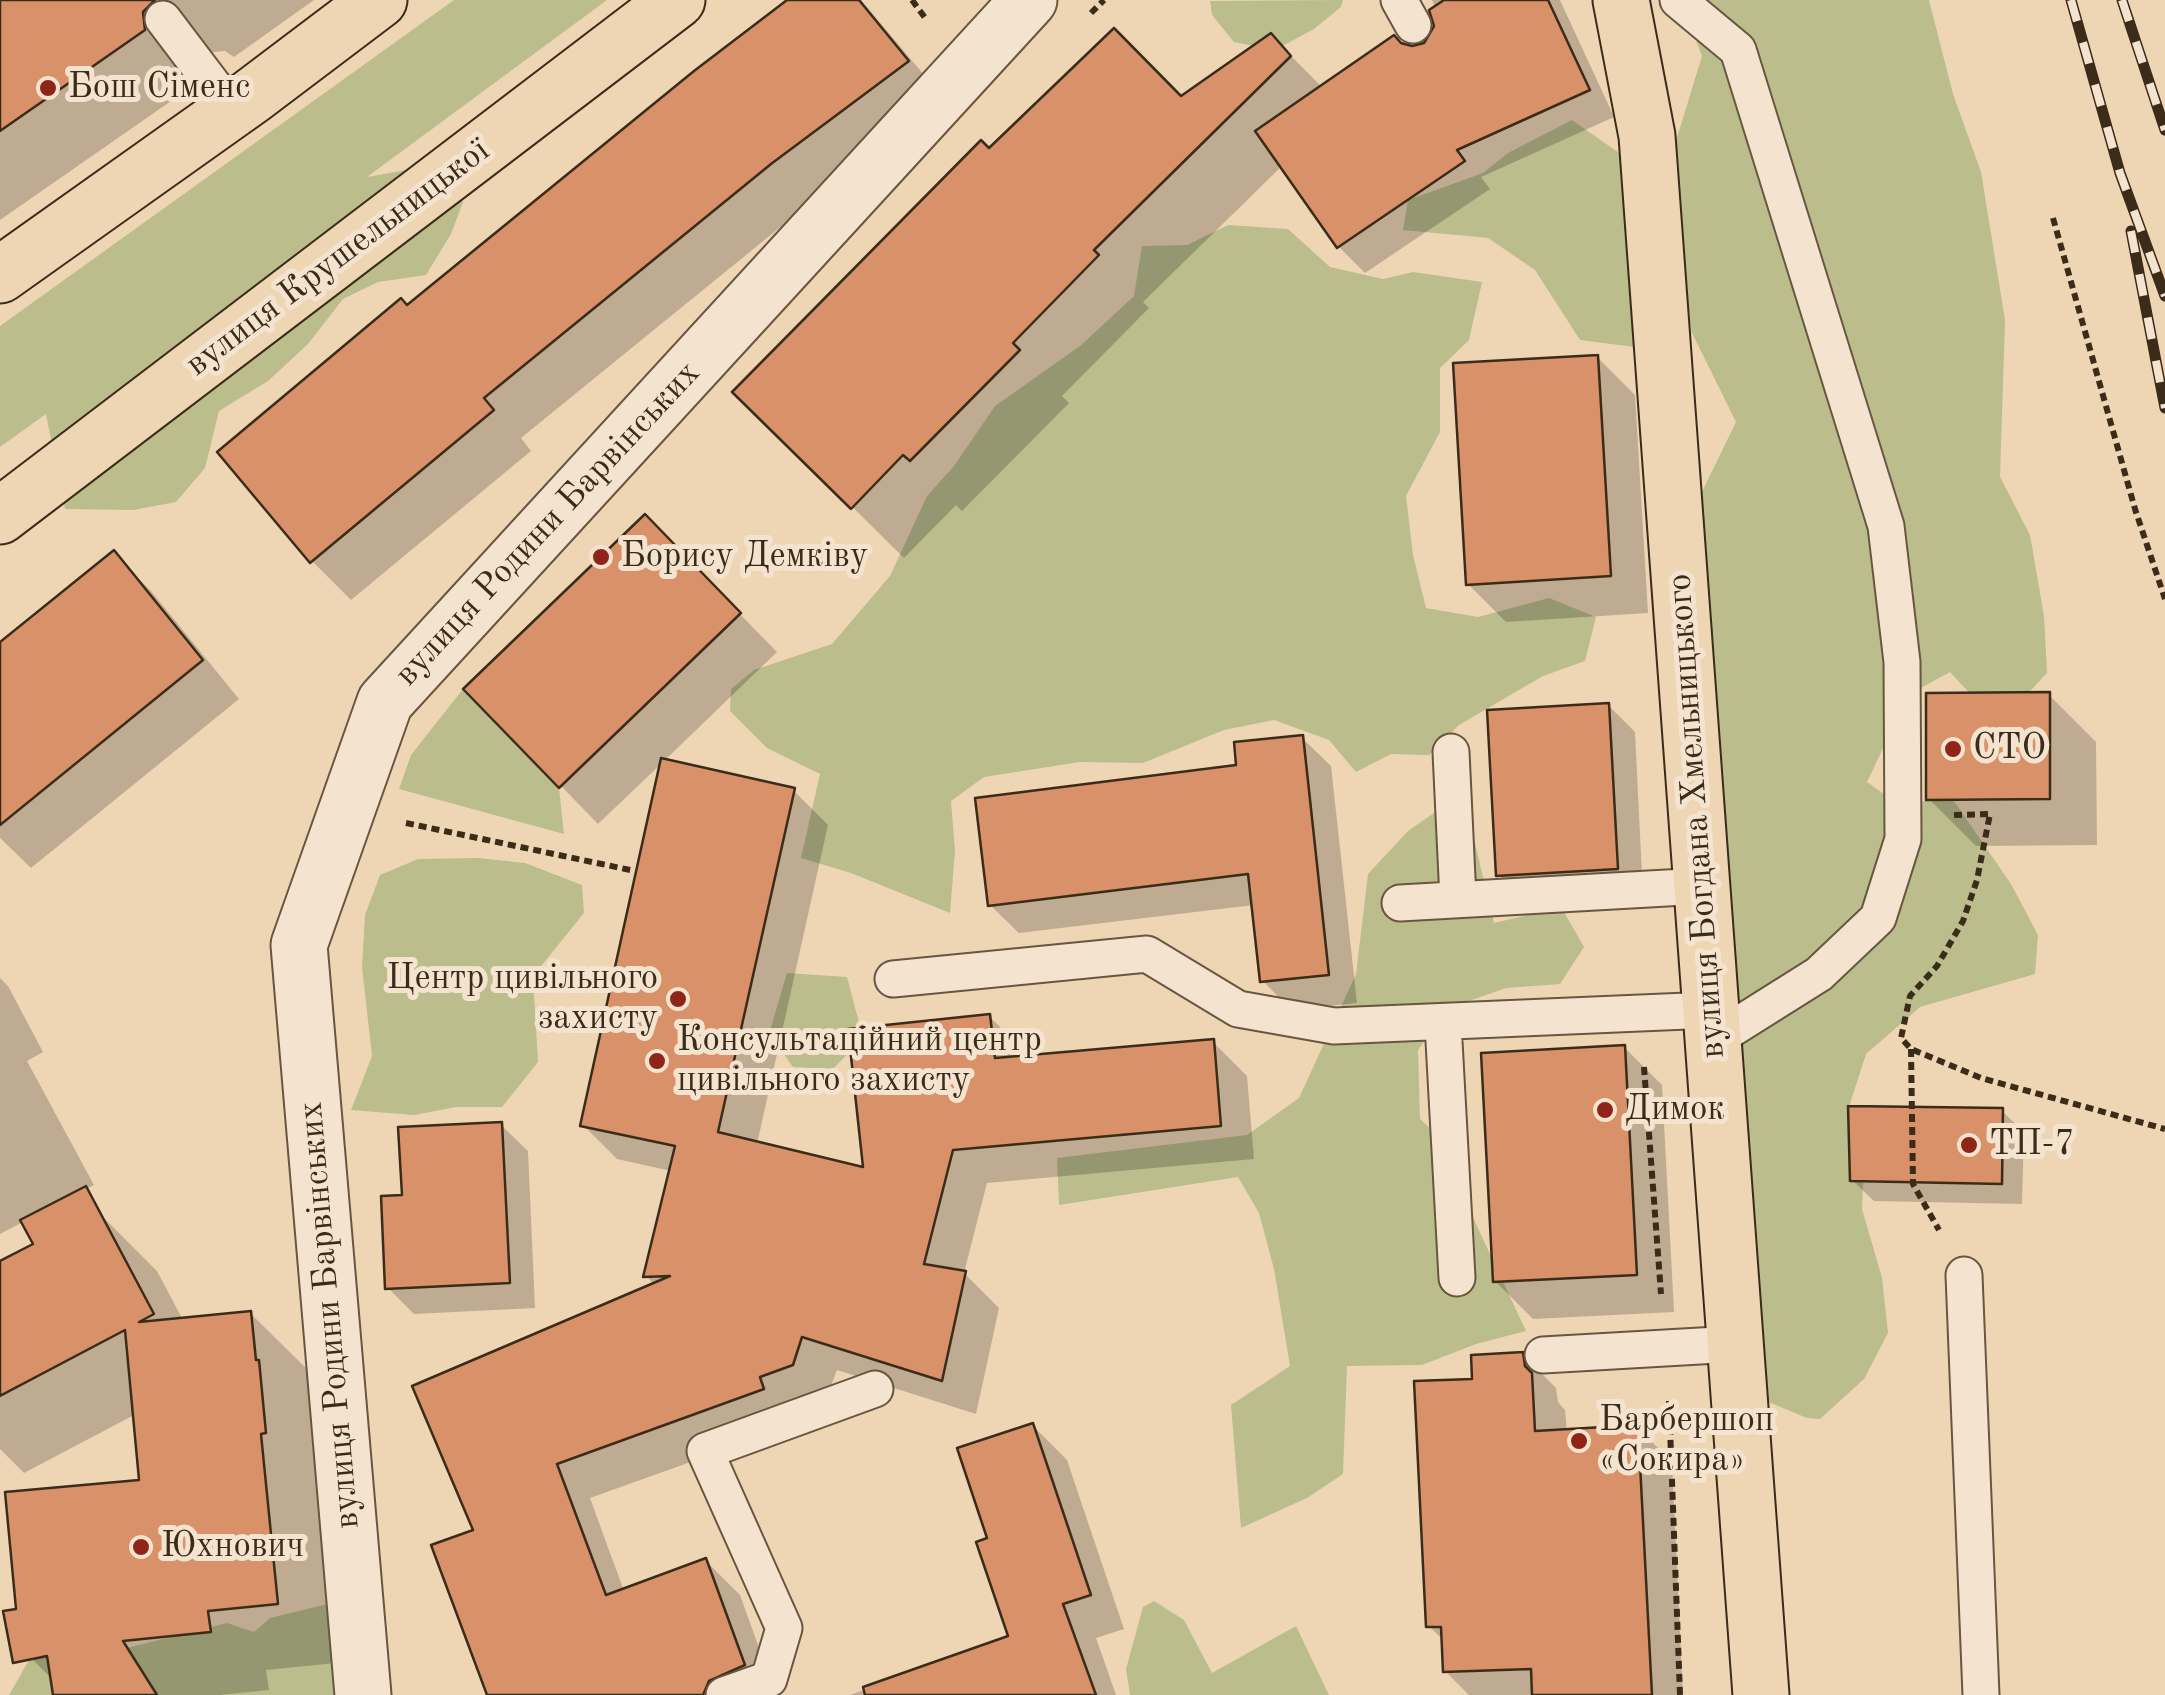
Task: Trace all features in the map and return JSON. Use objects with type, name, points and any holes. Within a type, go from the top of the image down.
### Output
[{"type":"main road","points":[[0,275],[379,0]]},
{"type":"main road","name":"вулиця Крушельницької","points":[[0,516],[676,0]]},
{"type":"main road","name":"вулиця Богдана Хмельницького","points":[[1621,0],[1648,136],[1761,1695]]},
{"type":"street","name":"вулиця Родини Барвінських","points":[[363,1695],[299,946],[385,702],[1028,0]]},
{"type":"lane","points":[[893,979],[1147,954],[1238,1009],[1334,1026],[1713,1025],[1819,974],[1878,918],[1903,839],[1902,662],[1886,526],[1738,50],[1678,0]]},
{"type":"lane","points":[[162,18],[232,110]]},
{"type":"lane","points":[[1451,752],[1458,899]]},
{"type":"lane","points":[[1400,903],[1702,886]]},
{"type":"lane","points":[[1443,1023],[1456,1278]]},
{"type":"lane","points":[[1964,1275],[1981,1695]]},
{"type":"lane","points":[[1543,1354],[1736,1344]]},
{"type":"lane","points":[[724,1695],[768,1679],[784,1628],[706,1450],[875,1389]]},
{"type":"path","points":[[2053,218],[2165,598]]},
{"type":"path","points":[[1990,814],[1977,880],[1962,921],[1937,966],[1910,996],[1901,1038],[1912,1050],[1981,1078],[2165,1129]]},
{"type":"path","points":[[390,820],[636,872]]},
{"type":"path","points":[[1912,1050],[1913,1184],[1964,1275]]},
{"type":"green space","points":[[454,0],[607,0],[367,177],[412,169],[463,202],[451,234],[426,275],[378,282],[343,299],[308,344],[268,381],[219,411],[205,468],[176,502],[133,510],[65,509],[46,414],[0,447],[0,326]]},
{"type":"green space","points":[[1343,0],[1341,7],[1314,29],[1275,50],[1234,42],[1212,15],[1210,1]]},
{"type":"green space","points":[[1681,0],[1929,0],[1953,94],[1981,172],[2005,320],[2000,477],[2030,535],[2044,616],[2047,673],[2006,717],[1986,711],[1950,672],[1908,695],[1867,782],[1905,809],[1947,791],[2011,884],[2038,935],[2035,974],[1920,1007],[1866,1054],[1848,1110],[1864,1158],[1862,1209],[1882,1278],[1888,1333],[1864,1379],[1820,1419],[1807,1418],[1754,1396],[1699,498],[1736,422],[1691,331],[1677,238],[1669,164],[1702,56]]},
{"type":"green space","points":[[1572,120],[1625,157],[1642,348],[1580,340],[1535,270],[1488,238],[1403,230],[1408,200],[1483,173],[1508,153]]},
{"type":"green space","points":[[1228,225],[1288,229],[1330,267],[1383,279],[1413,272],[1482,282],[1469,340],[1440,368],[1440,432],[1406,496],[1413,555],[1426,608],[1478,617],[1549,598],[1596,617],[1585,661],[1543,676],[1459,725],[1429,755],[1391,754],[1356,772],[1329,740],[1274,720],[1224,730],[1143,763],[1080,762],[984,777],[951,801],[955,851],[950,913],[851,873],[801,858],[820,774],[767,748],[730,711],[731,689],[754,670],[832,644],[890,576],[927,496],[954,466],[995,406],[1080,346],[1134,296],[1142,246],[1187,245]]},
{"type":"green space","points":[[463,689],[559,788],[564,834],[399,789],[411,755]]},
{"type":"green space","points":[[1463,793],[1494,923],[1561,907],[1584,947],[1560,984],[1506,988],[1449,1008],[1418,1050],[1420,1119],[1455,1151],[1469,1209],[1526,1331],[1476,1344],[1422,1365],[1347,1366],[1343,1474],[1307,1498],[1241,1528],[1231,1405],[1290,1366],[1274,1269],[1259,1213],[1238,1177],[1059,1205],[1057,1158],[1247,1135],[1299,1098],[1356,974],[1368,874],[1408,831]]},
{"type":"green space","points":[[478,858],[525,863],[582,885],[584,913],[533,976],[538,1062],[502,1107],[456,1107],[414,1115],[351,1110],[372,1056],[362,967],[365,915],[380,875],[418,859]]},
{"type":"green space","points":[[787,973],[847,977],[863,1038],[833,1069],[793,1067],[769,1034]]},
{"type":"green space","points":[[1154,1601],[1184,1620],[1212,1673],[1296,1626],[1329,1695],[1130,1695],[1126,1669],[1143,1607]]},
{"type":"green space","points":[[328,1604],[346,1695],[9,1695],[28,1662],[45,1613],[123,1649],[227,1623],[254,1632],[270,1618]]},
{"type":"building","points":[[0,0],[155,0],[143,12],[145,30],[0,131]]},
{"type":"building","points":[[787,0],[859,0],[909,61],[771,164],[484,398],[494,410],[310,563],[217,452],[401,298],[407,305]]},
{"type":"building","points":[[1444,0],[1548,0],[1590,90],[1457,150],[1465,161],[1337,248],[1255,131],[1394,35],[1401,43],[1412,46],[1424,43],[1434,26],[1429,10]]},
{"type":"building","points":[[1114,28],[1181,96],[1271,33],[1291,56],[1094,250],[1099,255],[1013,343],[1020,350],[910,461],[903,455],[851,509],[732,392],[981,140],[989,148]]},
{"type":"building","points":[[1598,355],[1611,576],[1466,585],[1453,363]]},
{"type":"building","points":[[645,514],[741,613],[559,788],[463,689]]},
{"type":"building","points":[[114,550],[203,660],[0,825],[0,642]]},
{"type":"building","points":[[2050,692],[2050,799],[1926,800],[1926,693]]},
{"type":"building","points":[[1609,703],[1618,869],[1496,876],[1487,710]]},
{"type":"building","points":[[1303,735],[1329,975],[1260,982],[1248,874],[988,906],[975,798],[1236,765],[1234,742]]},
{"type":"building","points":[[661,758],[795,788],[718,1132],[863,1167],[848,1029],[990,1014],[995,1058],[1214,1039],[1221,1126],[953,1150],[924,1264],[966,1271],[942,1381],[802,1337],[793,1365],[760,1377],[764,1389],[557,1464],[606,1595],[706,1558],[745,1665],[709,1681],[703,1695],[487,1695],[431,1545],[473,1530],[412,1386],[670,1276],[643,1277],[675,1146],[580,1126]]},
{"type":"building","points":[[1625,1045],[1637,1275],[1493,1282],[1481,1053]]},
{"type":"building","points":[[1848,1106],[2003,1108],[2002,1184],[1850,1181]]},
{"type":"building","points":[[502,1122],[510,1283],[385,1289],[381,1196],[402,1195],[398,1127]]},
{"type":"building","points":[[86,1186],[154,1314],[139,1322],[251,1311],[259,1360],[266,1433],[261,1434],[278,1604],[208,1611],[211,1632],[123,1641],[157,1695],[53,1695],[47,1656],[13,1663],[3,1611],[16,1609],[5,1492],[139,1480],[125,1330],[0,1396],[0,1261],[33,1244],[20,1220]]},
{"type":"building","points":[[1523,1352],[1525,1366],[1532,1373],[1535,1431],[1638,1425],[1652,1695],[1532,1695],[1531,1669],[1443,1672],[1441,1627],[1426,1627],[1414,1381],[1472,1379],[1471,1355]]},
{"type":"building","points":[[1033,1423],[1091,1595],[1063,1604],[1096,1695],[865,1695],[863,1687],[1008,1636],[976,1542],[987,1538],[957,1448]]},
{"type":"railway","points":[[2071,0],[2120,173],[2165,296]]},
{"type":"railway","points":[[2122,0],[2165,130]]},
{"type":"railway","points":[[2131,231],[2165,408]]},
{"type":"place","name":"Бош Сіменс","points":[[48,88]]},
{"type":"place","name":"Борису Демківу","points":[[601,557]]},
{"type":"place","name":"СТО","points":[[1953,749]]},
{"type":"place","name":"Центр цивільного захисту","points":[[678,999]]},
{"type":"place","name":"Консультаційний центр цивільного захисту","points":[[657,1061]]},
{"type":"place","name":"Димок","points":[[1605,1110]]},
{"type":"place","name":"ТП-7","points":[[1969,1145]]},
{"type":"place","name":"Барбершоп «Сокира»","points":[[1579,1441]]},
{"type":"place","name":"Юхнович","points":[[141,1547]]}]
